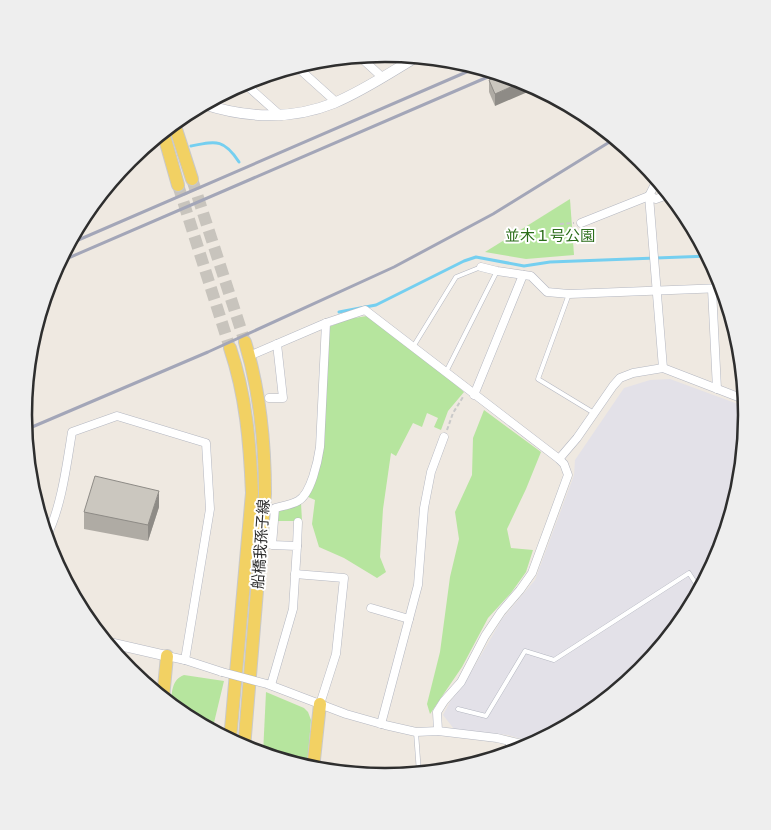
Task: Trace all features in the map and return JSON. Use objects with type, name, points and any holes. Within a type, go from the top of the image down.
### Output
[{"type":"main road","points":[[177,131],[192,179]]},
{"type":"main road","points":[[165,140],[178,184]]},
{"type":"main road","name":"船橋我孫子線","points":[[245,342],[262,427],[265,461],[267,546],[245,739]]},
{"type":"main road","name":"船橋我孫子線","points":[[230,348],[243,399],[251,462],[252,493],[231,733]]},
{"type":"main road","points":[[164,689],[168,656]]},
{"type":"main road","points":[[249,692],[253,742]]},
{"type":"main road","points":[[227,731],[234,700]]},
{"type":"main road","points":[[315,761],[320,704]]},
{"type":"street","points":[[366,63],[382,77]]},
{"type":"street","points":[[213,107],[235,113],[281,116],[318,109],[336,102],[406,63]]},
{"type":"street","points":[[303,72],[336,102]]},
{"type":"street","points":[[251,89],[281,116]]},
{"type":"street","points":[[654,186],[649,196],[663,368]]},
{"type":"street","points":[[581,223],[649,196],[656,199],[663,196]]},
{"type":"street","points":[[481,267],[531,276],[547,292],[570,294],[715,289]]},
{"type":"street","points":[[471,392],[523,275]]},
{"type":"street","points":[[712,289],[717,389]]},
{"type":"street","points":[[249,356],[326,323],[365,310],[564,464],[568,475],[532,573],[501,612],[485,636],[461,682],[437,712],[438,731]]},
{"type":"street","points":[[297,546],[267,546],[275,508],[300,501],[310,485],[318,464],[326,323]]},
{"type":"street","points":[[269,398],[283,398],[277,344]]},
{"type":"street","points":[[559,459],[620,378],[633,373],[663,368],[738,397]]},
{"type":"street","points":[[51,527],[63,482],[72,432],[117,416],[206,442],[210,509],[185,660]]},
{"type":"street","points":[[381,724],[418,585],[424,508],[431,472],[444,437]]},
{"type":"street","points":[[269,684],[294,609],[298,522]]},
{"type":"street","points":[[295,574],[344,578],[336,654],[320,704]]},
{"type":"street","points":[[370,608],[409,619]]},
{"type":"street","points":[[117,645],[185,660],[269,684],[346,714],[381,724],[416,732],[438,731],[517,742]]},
{"type":"lane","points":[[413,347],[456,277],[481,267]]},
{"type":"lane","points":[[446,372],[497,271]]},
{"type":"lane","points":[[570,294],[538,379],[594,413]]},
{"type":"lane","points":[[458,709],[486,716],[525,652],[554,660],[689,574],[695,583]]},
{"type":"lane","points":[[416,732],[419,766]]},
{"type":"lane","points":[[508,746],[509,740]]},
{"type":"path","points":[[560,224],[581,223]]},
{"type":"path","points":[[444,437],[453,412],[471,392]]},
{"type":"shaded area","points":[[670,379],[738,404],[738,438],[732,484],[712,550],[691,592],[666,630],[635,665],[582,709],[562,721],[524,740],[508,735],[454,729],[443,715],[451,700],[463,686],[502,619],[535,580],[574,475],[575,460],[624,388],[650,380]]},
{"type":"green space","name":"並木１号公園","points":[[570,199],[574,255],[526,259],[485,252]]},
{"type":"green space","points":[[367,316],[445,375],[464,392],[448,411],[441,430],[434,427],[438,418],[427,413],[422,427],[413,423],[396,456],[391,453],[383,509],[380,557],[386,572],[377,578],[344,558],[319,547],[312,524],[315,500],[306,496],[318,473],[324,447],[329,327],[348,319]]},
{"type":"green space","points":[[484,410],[541,452],[507,529],[511,548],[533,550],[526,572],[511,593],[488,618],[462,667],[430,714],[427,704],[440,652],[450,577],[459,539],[455,512],[472,475],[473,438]]},
{"type":"green space","points":[[301,503],[302,521],[276,521],[277,512]]},
{"type":"green space","points":[[184,675],[224,681],[214,724],[189,709],[172,696],[174,684]]},
{"type":"green space","points":[[266,692],[304,708],[308,712],[311,720],[308,759],[263,746]]},
{"type":"building","points":[[492,79],[513,86],[495,94],[489,80]]},
{"type":"building","points":[[95,476],[159,491],[148,525],[84,512]]},
{"type":"waterway","points":[[191,146],[207,143],[219,144],[229,149],[239,162]]},
{"type":"waterway","points":[[339,312],[376,305],[464,261],[476,257],[524,266],[550,262],[701,256]]},
{"type":"tunnel","points":[[192,179],[245,342]]},
{"type":"tunnel","points":[[178,185],[230,348]]},
{"type":"railway","points":[[79,240],[467,72]]},
{"type":"railway","points":[[70,257],[487,77]]},
{"type":"railway","points":[[33,427],[208,352],[394,267],[493,214],[609,142]]}]
